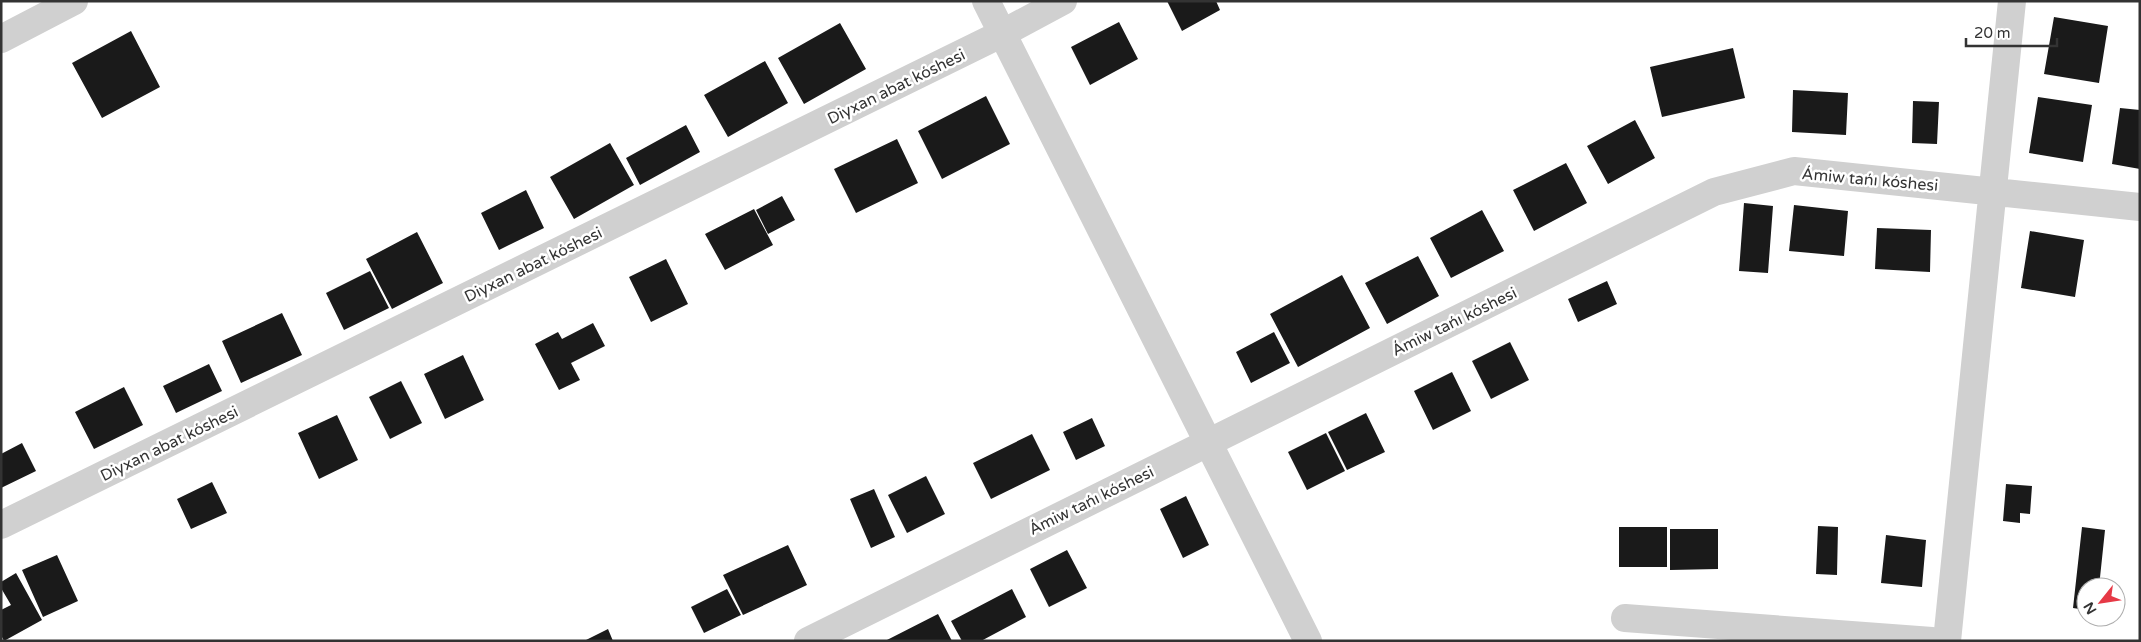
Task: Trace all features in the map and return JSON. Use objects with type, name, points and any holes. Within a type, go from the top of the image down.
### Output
[{"type":"street","points":[[1,39],[74,1]]},
{"type":"street","points":[[986,1],[1308,641]]},
{"type":"street","name":"Diyxan abat kóshesi","points":[[1,525],[1001,34],[1063,1]]},
{"type":"street","points":[[1948,641],[2012,1]]},
{"type":"street","name":"Ámiw tańı kóshesi","points":[[808,641],[1714,192],[1794,171],[2140,206]]},
{"type":"street","points":[[1624,618],[1932,641]]},
{"type":"building","points":[[1167,1],[1216,1],[1220,10],[1182,31]]},
{"type":"building","points":[[2054,17],[2108,26],[2099,83],[2044,74]]},
{"type":"building","points":[[1119,22],[1138,59],[1090,85],[1071,47]]},
{"type":"building","points":[[840,23],[866,69],[804,104],[778,58]]},
{"type":"building","points":[[131,31],[160,87],[102,118],[72,63]]},
{"type":"building","points":[[1733,48],[1745,98],[1662,117],[1650,67]]},
{"type":"building","points":[[765,61],[788,103],[728,137],[704,95]]},
{"type":"building","points":[[1793,90],[1848,93],[1846,135],[1792,132]]},
{"type":"building","points":[[986,96],[1010,144],[942,179],[918,131]]},
{"type":"building","points":[[2038,97],[2092,105],[2083,162],[2029,153]]},
{"type":"building","points":[[1913,101],[1939,102],[1937,144],[1912,143]]},
{"type":"building","points":[[2120,108],[2140,110],[2140,169],[2112,164]]},
{"type":"building","points":[[1635,120],[1655,158],[1608,184],[1587,146]]},
{"type":"building","points":[[686,125],[700,152],[640,185],[626,158]]},
{"type":"building","points":[[897,139],[918,183],[856,213],[834,169]]},
{"type":"building","points":[[610,143],[634,185],[574,219],[550,177]]},
{"type":"building","points":[[1566,163],[1587,203],[1534,231],[1513,190]]},
{"type":"building","points":[[526,190],[544,228],[499,250],[481,213]]},
{"type":"building","points":[[782,196],[795,220],[768,234],[756,210]]},
{"type":"building","points":[[1744,203],[1773,206],[1768,273],[1739,271]]},
{"type":"building","points":[[1794,205],[1848,211],[1844,256],[1789,251]]},
{"type":"building","points":[[754,209],[773,245],[725,270],[705,234]]},
{"type":"building","points":[[1482,210],[1504,251],[1451,278],[1430,238]]},
{"type":"building","points":[[1877,228],[1931,230],[1930,272],[1875,269]]},
{"type":"building","points":[[2030,231],[2084,240],[2075,297],[2021,288]]},
{"type":"building","points":[[417,232],[443,283],[392,309],[366,259]]},
{"type":"building","points":[[1418,256],[1439,296],[1387,324],[1365,283]]},
{"type":"building","points":[[666,259],[688,304],[651,322],[629,277]]},
{"type":"building","points":[[370,271],[389,308],[344,330],[326,293]]},
{"type":"building","points":[[1342,275],[1370,328],[1298,367],[1270,314]]},
{"type":"building","points":[[1607,281],[1617,304],[1578,322],[1568,299]]},
{"type":"building","points":[[282,313],[302,355],[241,383],[222,341]]},
{"type":"building","points":[[593,323],[605,346],[571,363],[580,380],[559,390],[535,344],[558,332],[562,339]]},
{"type":"building","points":[[1274,332],[1290,363],[1251,383],[1236,352]]},
{"type":"building","points":[[1510,342],[1529,380],[1491,399],[1472,361]]},
{"type":"building","points":[[463,355],[484,400],[445,419],[424,374]]},
{"type":"building","points":[[209,364],[222,391],[176,413],[163,386]]},
{"type":"building","points":[[1452,372],[1471,411],[1433,430],[1414,391]]},
{"type":"building","points":[[401,381],[422,423],[390,439],[369,397]]},
{"type":"building","points":[[124,387],[143,425],[94,449],[75,412]]},
{"type":"building","points":[[1366,413],[1385,452],[1347,470],[1328,432]]},
{"type":"building","points":[[337,415],[358,460],[319,479],[298,433]]},
{"type":"building","points":[[1092,418],[1105,446],[1076,460],[1063,432]]},
{"type":"building","points":[[1326,433],[1345,471],[1307,490],[1288,452]]},
{"type":"building","points":[[1032,434],[1050,470],[991,499],[973,463]]},
{"type":"building","points":[[22,443],[36,471],[1,488],[1,454]]},
{"type":"building","points":[[926,476],[945,514],[907,533],[888,495]]},
{"type":"building","points":[[212,482],[227,513],[191,529],[177,499]]},
{"type":"building","points":[[2006,484],[2032,486],[2030,514],[2020,513],[2020,523],[2003,521]]},
{"type":"building","points":[[874,489],[895,537],[871,548],[850,499]]},
{"type":"building","points":[[1186,496],[1209,545],[1183,558],[1160,509]]},
{"type":"building","points":[[1818,526],[1838,527],[1837,575],[1816,574]]},
{"type":"building","points":[[1619,527],[1667,527],[1667,567],[1619,567]]},
{"type":"building","points":[[2082,527],[2105,530],[2100,577],[2076,577]]},
{"type":"building","points":[[1670,529],[1718,529],[1718,569],[1670,570]]},
{"type":"building","points":[[1886,535],[1926,540],[1922,587],[1881,583]]},
{"type":"building","points":[[788,545],[807,585],[743,615],[723,575]]},
{"type":"building","points":[[1067,550],[1087,588],[1049,607],[1030,569]]},
{"type":"building","points":[[57,555],[78,601],[43,617],[22,570]]},
{"type":"building","points":[[16,573],[42,620],[4,641],[1,635],[1,610],[11,605],[1,588],[1,582]]},
{"type":"building","points":[[2076,581],[2076,608],[2073,608]]},
{"type":"building","points":[[727,589],[741,615],[704,633],[691,607]]},
{"type":"building","points":[[1012,589],[1026,617],[981,641],[962,641],[951,621]]},
{"type":"building","points":[[938,614],[952,641],[885,641]]},
{"type":"building","points":[[608,629],[613,641],[584,641]]}]
